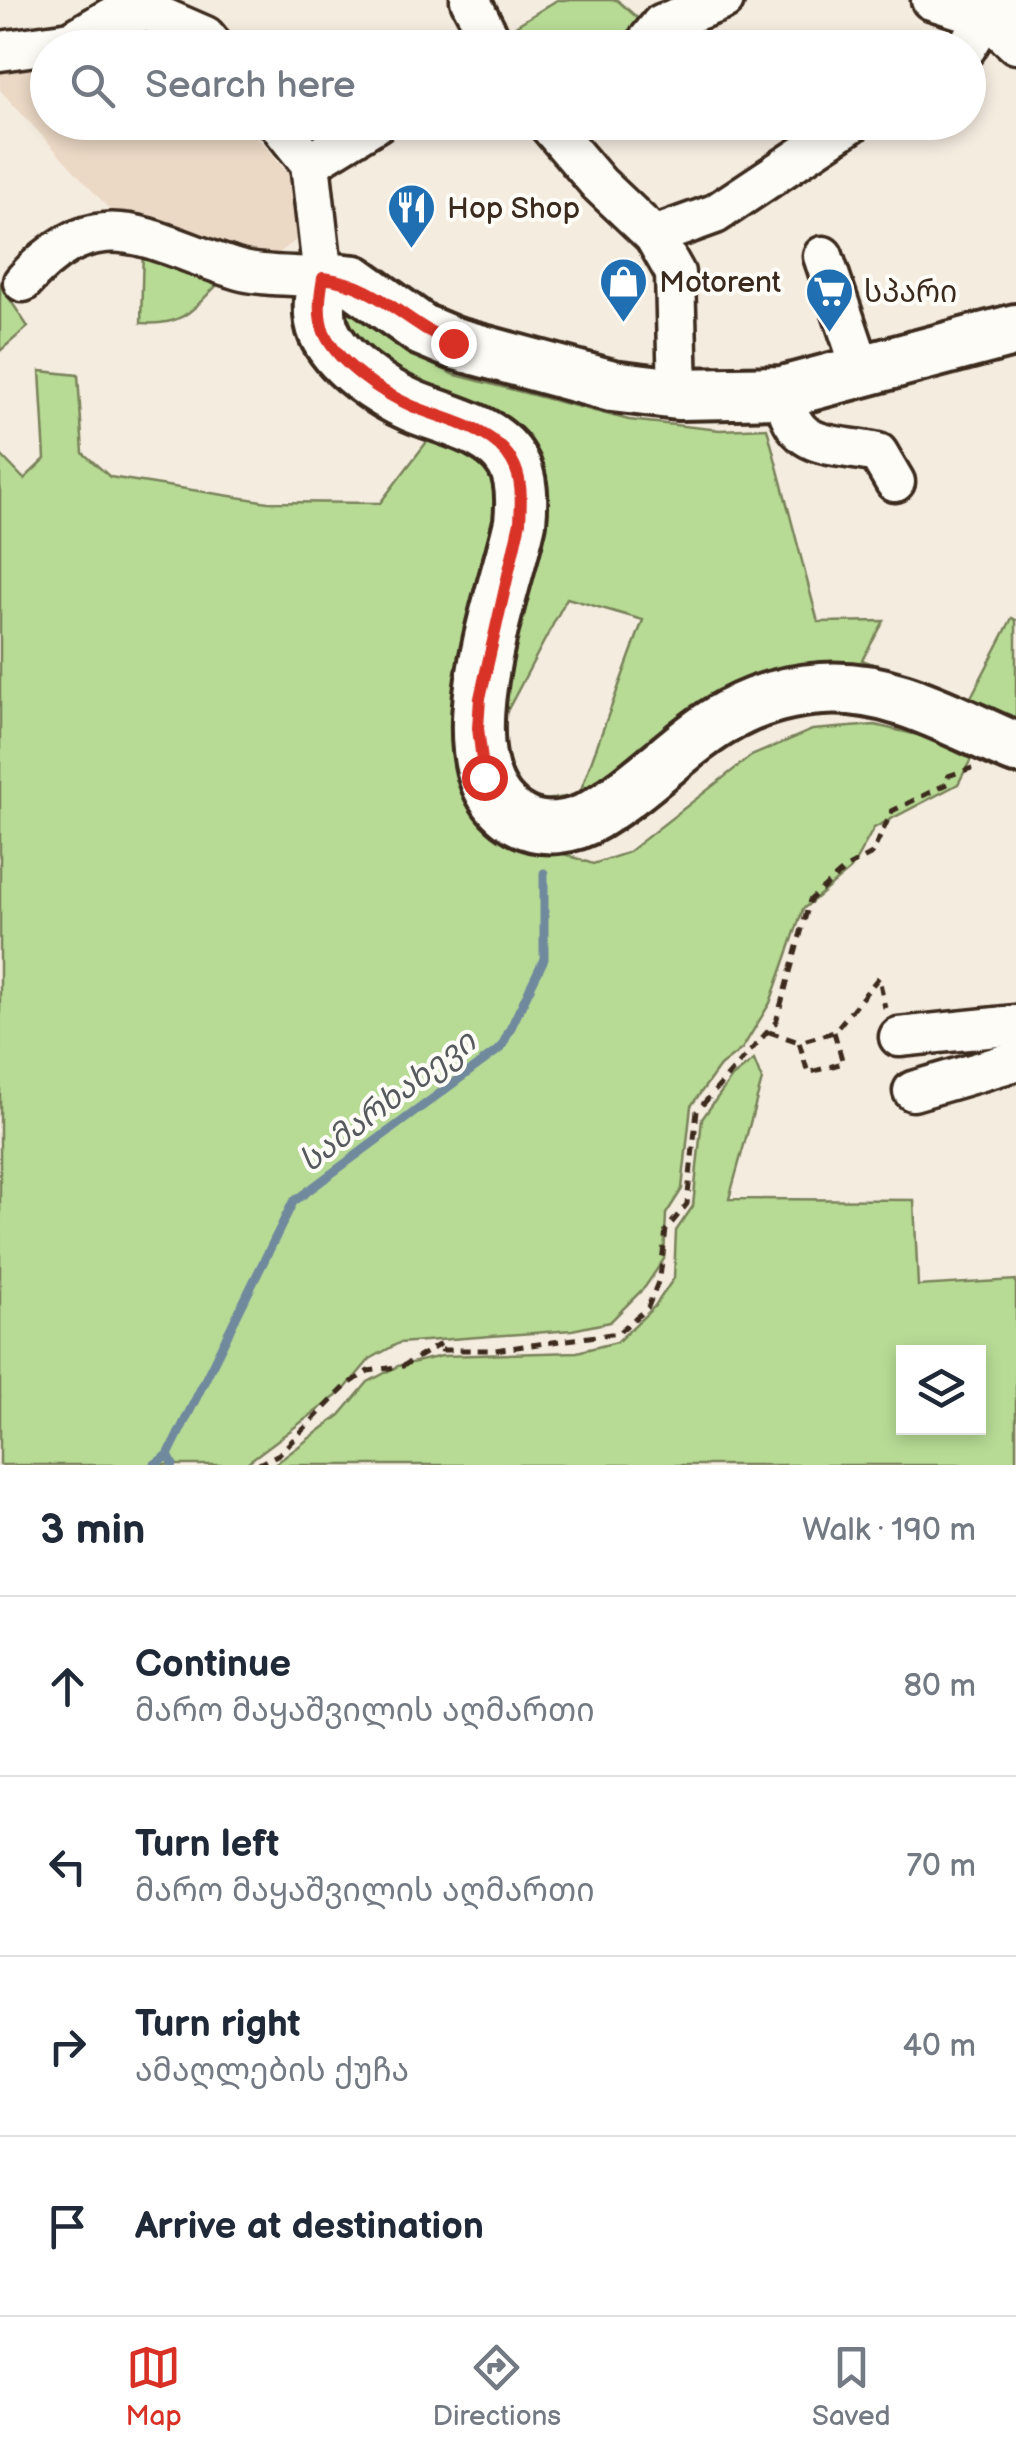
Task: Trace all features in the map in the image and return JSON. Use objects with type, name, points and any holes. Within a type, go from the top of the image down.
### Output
[{"type":"main road","points":[[998,756],[901,698],[821,689],[767,701],[710,724],[590,818],[555,828],[519,820],[505,809],[484,777],[478,728],[484,667],[520,522],[522,501],[514,464],[505,451],[474,430],[410,406],[354,368],[324,332],[319,303],[323,278],[354,282],[422,330],[453,343],[612,386],[678,394],[783,392],[863,374],[1016,330]]},
{"type":"street","points":[[191,0],[205,30]]},
{"type":"street","points":[[470,0],[486,30]]},
{"type":"street","points":[[656,30],[661,24],[724,0]]},
{"type":"street","points":[[931,0],[990,19],[1016,44]]},
{"type":"street","points":[[90,30],[112,17],[150,12],[186,30]]},
{"type":"street","points":[[0,50],[30,46]]},
{"type":"street","points":[[23,282],[45,257],[88,237],[124,231],[175,243],[241,270],[323,278],[310,163],[291,140]]},
{"type":"street","points":[[310,163],[348,140]]},
{"type":"street","points":[[561,140],[599,184],[654,236],[675,273],[678,394]]},
{"type":"street","points":[[654,236],[714,214],[826,140]]},
{"type":"street","points":[[822,256],[863,374]]},
{"type":"street","points":[[783,392],[794,429],[808,438],[878,452],[895,482]]},
{"type":"street","points":[[899,1037],[1016,1025]]},
{"type":"street","points":[[912,1092],[1016,1061]]},
{"type":"path","points":[[257,1465],[279,1454],[346,1386],[368,1372],[403,1366],[442,1344],[442,1350],[494,1350],[618,1332],[648,1307],[660,1276],[666,1230],[687,1204],[697,1111],[732,1067],[776,1022],[810,900],[846,868],[872,854],[892,812],[950,782],[948,776],[998,756]]},
{"type":"path","points":[[769,1032],[799,1042],[834,1032],[844,1062],[808,1074],[799,1042]]},
{"type":"shaded area","points":[[159,24],[164,30],[124,30]]},
{"type":"shaded area","points":[[30,63],[30,123],[0,90],[0,64]]},
{"type":"shaded area","points":[[46,140],[260,140],[298,185],[300,237],[278,254],[259,261],[123,224]]},
{"type":"green space","points":[[557,0],[617,0],[651,30],[509,30]]},
{"type":"green space","points":[[143,248],[224,278],[179,318],[141,323]]},
{"type":"green space","points":[[0,284],[28,327],[0,351]]},
{"type":"green space","points":[[347,312],[362,316],[452,374],[629,420],[720,430],[767,428],[818,622],[884,621],[862,660],[970,699],[1012,618],[1016,620],[1016,748],[821,689],[574,824],[561,853],[593,864],[627,853],[751,756],[812,730],[875,725],[922,736],[971,759],[958,784],[874,828],[851,869],[803,909],[770,1003],[742,1049],[720,1066],[691,1106],[682,1189],[666,1214],[664,1259],[645,1287],[610,1322],[572,1330],[399,1343],[370,1359],[343,1391],[244,1465],[0,1465],[0,454],[24,479],[45,459],[40,371],[78,375],[83,453],[110,477],[268,502],[380,503],[442,422],[381,376],[337,331]],"holes":[[[567,598],[643,620],[579,795],[531,802],[495,771],[496,732]]]},
{"type":"green space","points":[[754,1060],[762,1080],[729,1199],[914,1200],[918,1286],[1016,1280],[1016,1465],[274,1465],[340,1415],[368,1382],[398,1366],[442,1356],[577,1352],[617,1342],[654,1307],[674,1278],[676,1231],[693,1206],[702,1119],[732,1077]]},
{"type":"waterway","name":"სამარხახევი","points":[[173,1465],[168,1455],[293,1202],[501,1048],[544,959],[544,873]]},
{"type":"waterway","points":[[154,1465],[168,1455]]},
{"type":"place","name":"Hop Shop","points":[[412,250]]},
{"type":"place","name":"Motorent","points":[[624,324]]},
{"type":"place","name":"სპარი","points":[[829,334]]},
{"type":"route","points":[[453,343],[422,330],[354,282],[323,278],[319,303],[324,332],[354,368],[410,406],[474,430],[505,451],[514,464],[522,501],[520,522],[480,698],[479,754],[484,777]]}]
